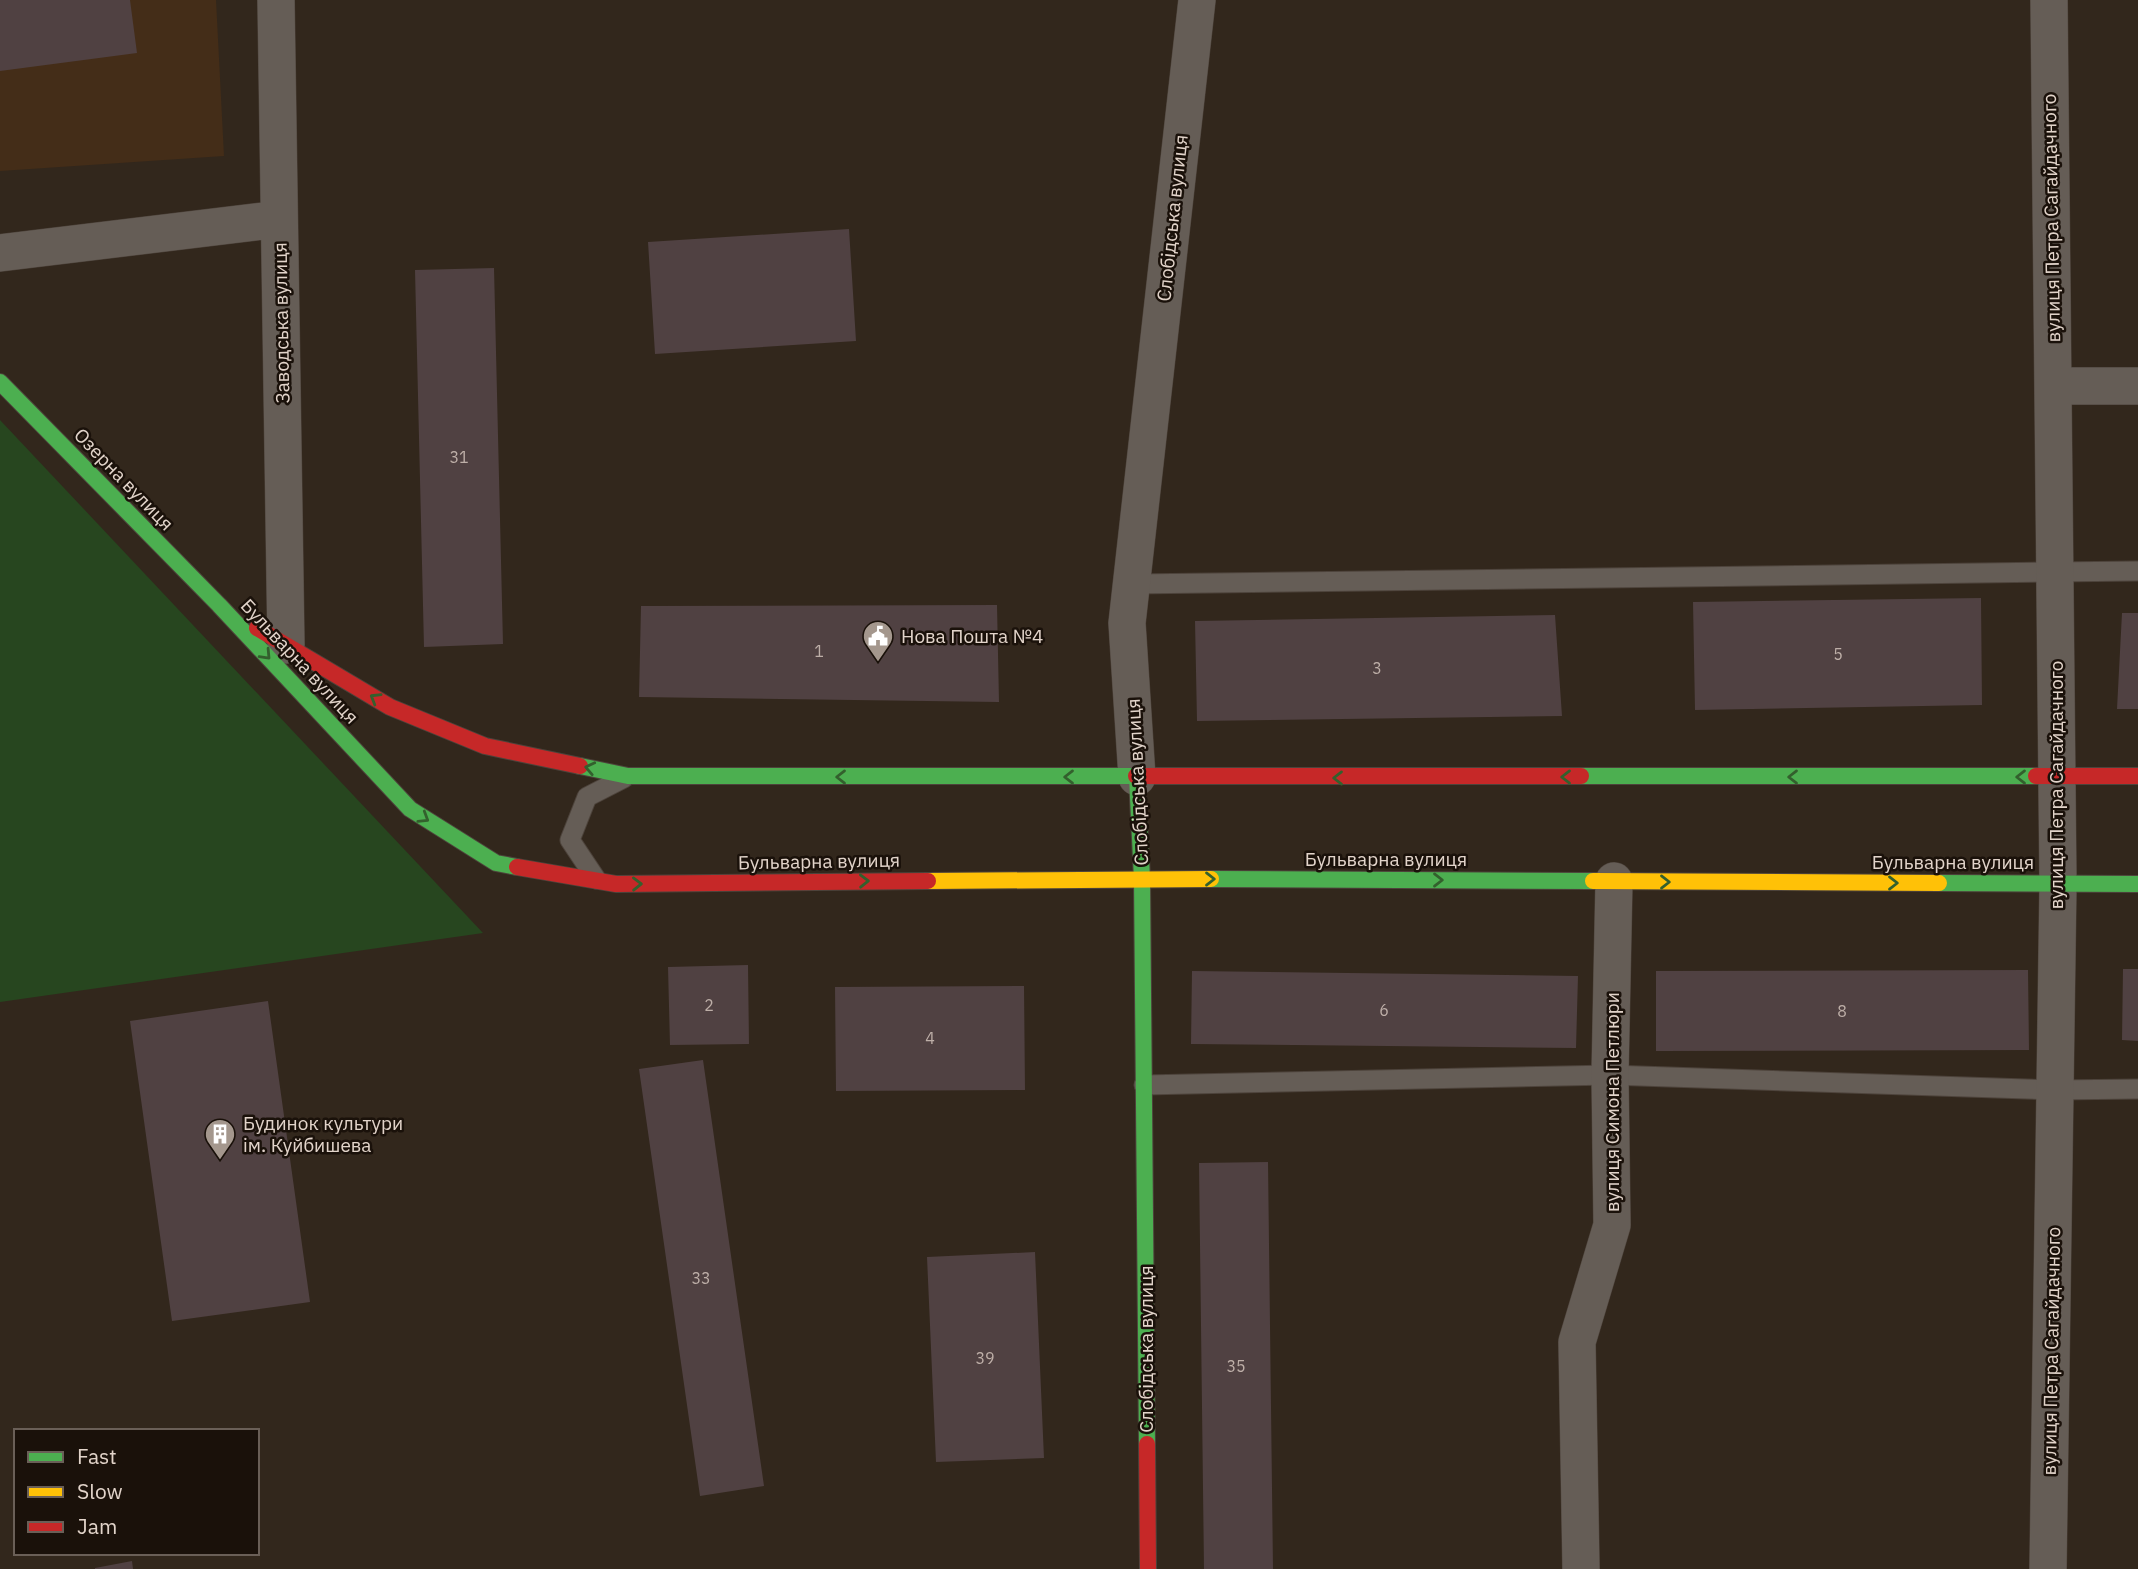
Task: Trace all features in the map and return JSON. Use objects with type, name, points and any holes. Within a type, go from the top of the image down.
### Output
[{"type":"main road","name":"Озерна вулиця","points":[[0,382],[219,605]]},
{"type":"main road","name":"Бульварна вулиця","points":[[219,605],[390,707],[485,746],[628,776],[2138,776]]},
{"type":"main road","name":"Бульварна вулиця","points":[[219,605],[410,809],[496,863],[597,881],[630,884],[1142,878],[2138,884]]},
{"type":"main road","name":"Слобідська вулиця","points":[[1137,777],[1142,878],[1148,1569]]},
{"type":"street","name":"Заводська вулиця","points":[[276,0],[286,645]]},
{"type":"street","name":"Слобідська вулиця","points":[[1137,777],[1127,623],[1196,0]]},
{"type":"street","name":"вулиця Петра Сагайдачного","points":[[2048,1569],[2058,884],[2049,0]]},
{"type":"street","points":[[0,253],[279,219]]},
{"type":"street","points":[[2053,386],[2138,386]]},
{"type":"street","name":"вулиця Симона Петлюри","points":[[1581,1569],[1577,1342],[1612,1225],[1610,1075],[1614,881]]},
{"type":"lane","points":[[1132,584],[2138,571]]},
{"type":"lane","points":[[597,881],[570,840],[587,797],[628,776]]},
{"type":"lane","points":[[1144,1085],[1610,1075],[2055,1090],[2138,1089]]},
{"type":"shaded area","points":[[0,0],[216,0],[224,156],[0,171]]},
{"type":"green space","points":[[0,420],[483,933],[0,1002]]},
{"type":"building","points":[[0,0],[130,0],[137,53],[0,71]]},
{"type":"building","points":[[849,229],[856,341],[655,354],[648,242]]},
{"type":"building","points":[[494,268],[503,644],[424,647],[415,270]]},
{"type":"building","points":[[1981,598],[1982,705],[1695,710],[1693,602]]},
{"type":"building","points":[[997,605],[999,702],[639,697],[641,606]]},
{"type":"building","points":[[2122,613],[2138,613],[2138,709],[2117,709]]},
{"type":"building","points":[[1555,615],[1562,716],[1197,721],[1195,621]]},
{"type":"building","points":[[748,965],[749,1044],[670,1045],[668,967]]},
{"type":"building","points":[[2123,969],[2138,969],[2138,1041],[2122,1040]]},
{"type":"building","points":[[2028,970],[2029,1050],[1656,1051],[1656,971]]},
{"type":"building","points":[[1192,971],[1578,976],[1576,1048],[1191,1044]]},
{"type":"building","points":[[1024,986],[1025,1090],[836,1091],[835,987]]},
{"type":"building","name":"Будинок культури ім. Куйбишева","points":[[268,1001],[310,1302],[172,1321],[130,1021]]},
{"type":"building","points":[[703,1060],[764,1486],[700,1496],[639,1069]]},
{"type":"building","points":[[1268,1162],[1273,1569],[1204,1569],[1199,1163]]},
{"type":"building","points":[[1035,1252],[1044,1458],[936,1462],[927,1257]]},
{"type":"building","points":[[132,1561],[133,1569],[95,1569],[95,1568]]},
{"type":"traffic: fast","points":[[0,382],[219,605],[410,809],[496,863],[517,867]]},
{"type":"traffic: fast","points":[[580,766],[628,776],[1136,776]]},
{"type":"traffic: fast","points":[[1581,776],[2036,776]]},
{"type":"traffic: fast","points":[[1137,777],[1142,879],[1147,1444]]},
{"type":"traffic: fast","points":[[1211,879],[1593,881]]},
{"type":"traffic: fast","points":[[1939,883],[2138,884]]},
{"type":"traffic: slow","points":[[928,881],[1211,879]]},
{"type":"traffic: slow","points":[[1593,881],[1939,883]]},
{"type":"traffic: jam","points":[[257,628],[390,707],[485,746],[580,766]]},
{"type":"traffic: jam","points":[[1136,776],[1581,776]]},
{"type":"traffic: jam","points":[[2036,776],[2138,776]]},
{"type":"traffic: jam","points":[[517,867],[616,884],[928,881]]},
{"type":"traffic: jam","points":[[1147,1444],[1148,1569]]},
{"type":"place","name":"Нова Пошта №4","points":[[878,663]]},
{"type":"place","name":"Будинок культури ім. Куйбишева","points":[[220,1161]]}]
